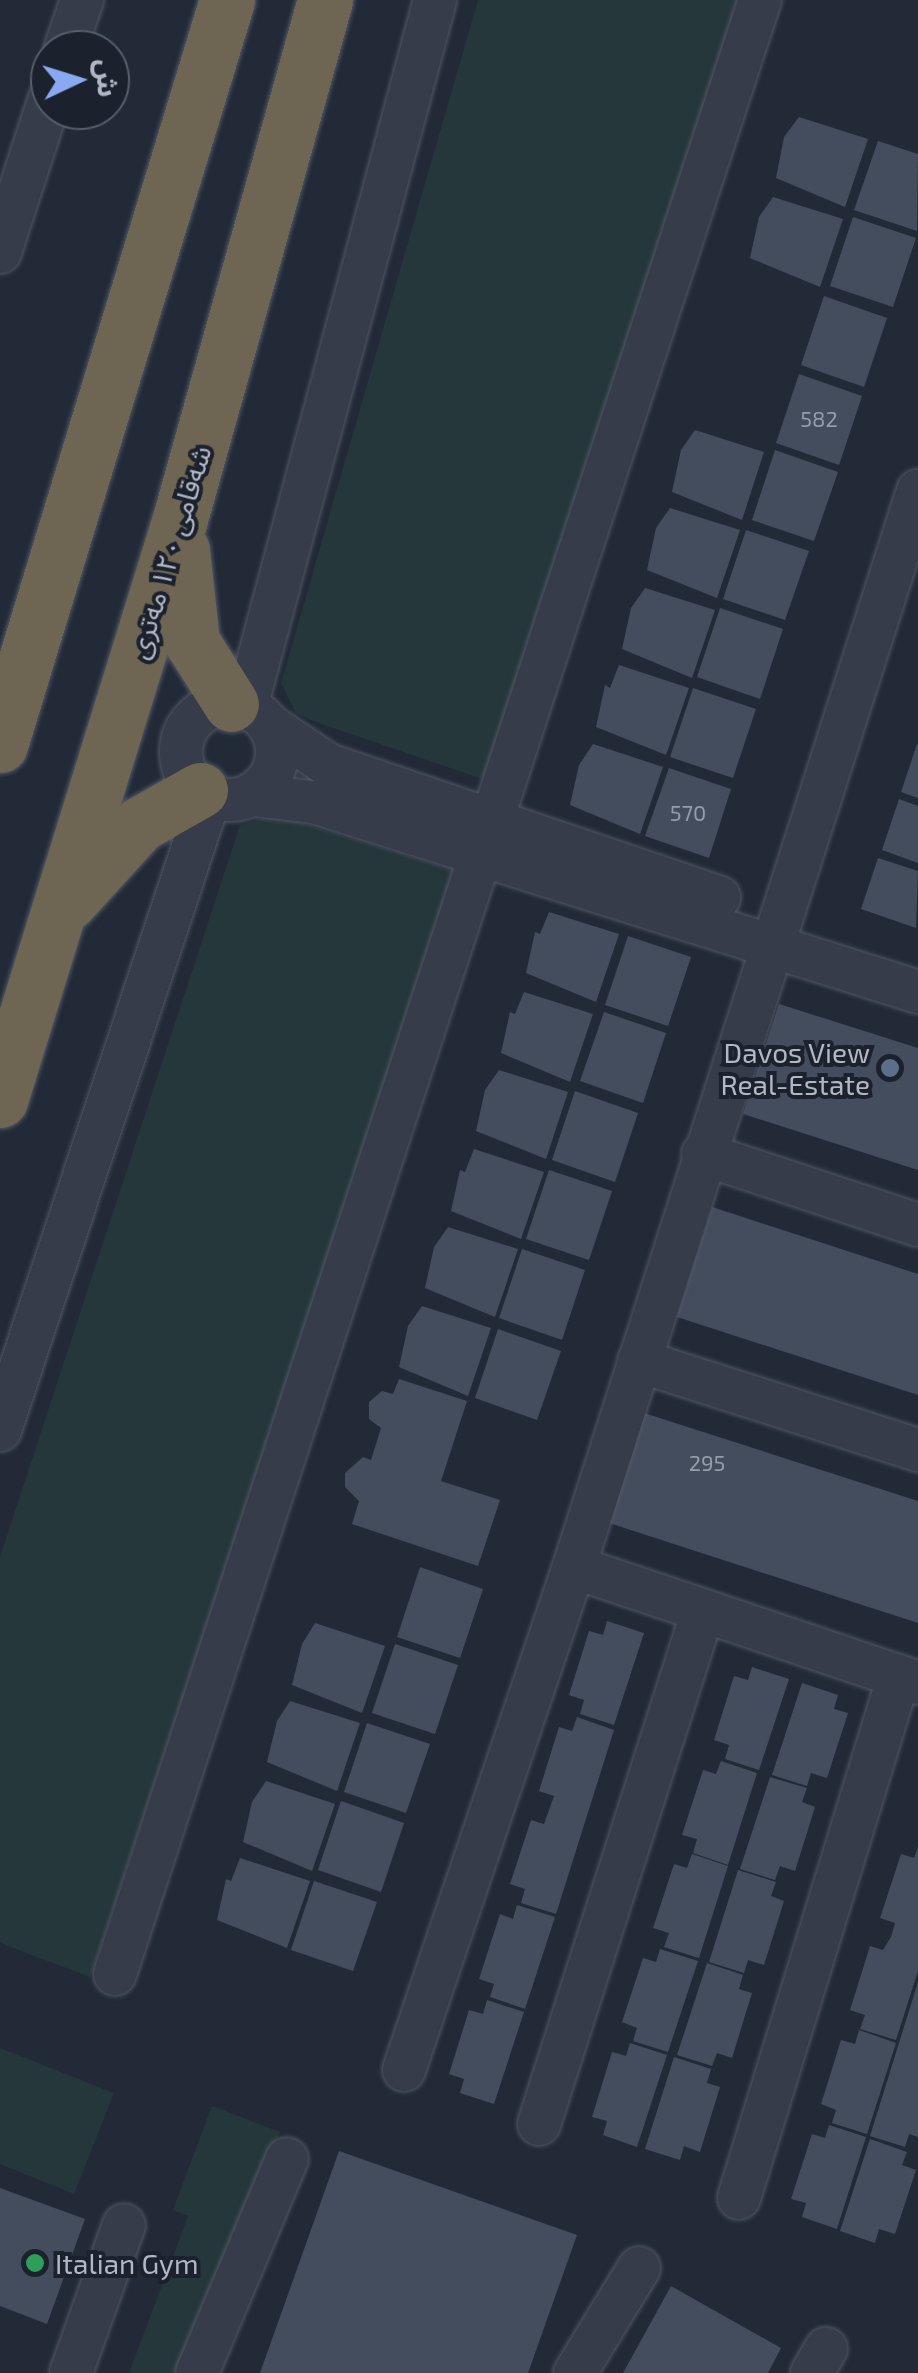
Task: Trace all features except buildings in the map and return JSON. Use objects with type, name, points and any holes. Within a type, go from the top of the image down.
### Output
[{"type":"highway","points":[[0,745],[227,0]]},
{"type":"highway","name":"شەقامی ١٢٠ مەتری","points":[[0,1100],[180,519],[325,0]]},
{"type":"highway","points":[[180,519],[192,642],[249,712]]},
{"type":"highway","points":[[60,912],[140,824],[221,794]]},
{"type":"street","points":[[72,30],[82,0]]},
{"type":"street","points":[[0,1430],[221,794],[274,770],[249,712],[435,0]]},
{"type":"street","points":[[114,1974],[760,0]]},
{"type":"street","points":[[0,252],[40,130]]},
{"type":"street","points":[[404,2070],[574,1567],[702,1154],[918,491]]},
{"type":"street","points":[[487,837],[313,802],[221,794],[184,769],[184,736],[203,712],[249,712],[328,765],[487,837],[775,930],[918,965]]},
{"type":"street","points":[[775,930],[918,992]]},
{"type":"street","points":[[702,1154],[918,1225]]},
{"type":"street","points":[[639,1362],[918,1450]]},
{"type":"street","points":[[574,1567],[909,1680],[739,2198]]},
{"type":"street","points":[[539,2124],[703,1612]]},
{"type":"street","points":[[198,2373],[287,2159]]},
{"type":"street","points":[[71,2373],[124,2225]]},
{"type":"street","points":[[575,2373],[640,2268]]},
{"type":"shaded area","points":[[478,0],[740,0],[488,781],[296,713],[281,683]]},
{"type":"shaded area","points":[[275,815],[457,871],[90,1977],[0,1943],[0,1557],[240,825]]},
{"type":"shaded area","points":[[0,2048],[114,2093],[74,2194],[0,2164]]},
{"type":"shaded area","points":[[212,2106],[280,2132],[190,2373],[129,2373],[188,2216],[173,2210]]},
{"type":"place","name":"Davos View Real-Estate","points":[[890,1068]]},
{"type":"place","name":"Italian Gym","points":[[35,2263]]}]
